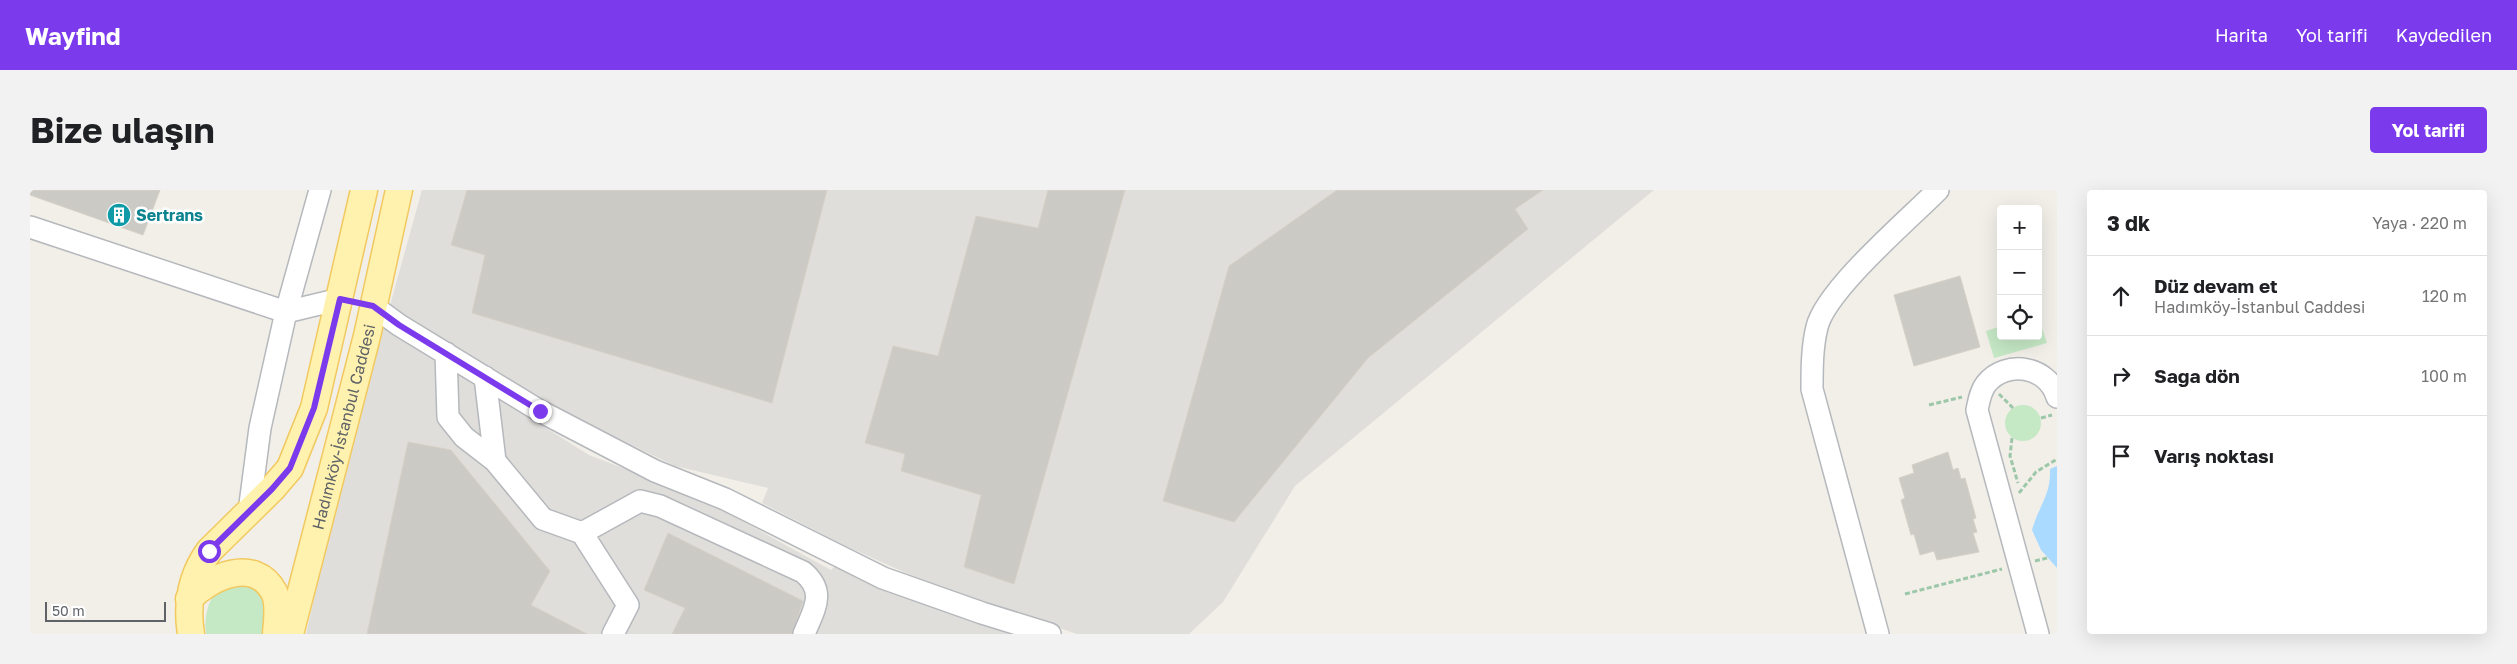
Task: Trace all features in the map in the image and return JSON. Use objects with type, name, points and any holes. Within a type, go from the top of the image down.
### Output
[{"type":"main road","name":"Hadımköy-İstanbul Caddesi","points":[[188,599],[201,562],[209,551],[272,489],[290,468],[314,408],[364,190]]},
{"type":"main road","name":"Hadımköy-İstanbul Caddesi","points":[[290,634],[373,306],[399,190]]},
{"type":"main road","points":[[340,299],[373,306]]},
{"type":"main road","points":[[191,634],[188,599],[202,586],[224,575],[250,573],[265,581],[274,593],[278,611],[276,634]]},
{"type":"street","points":[[249,512],[260,428],[286,312],[320,190]]},
{"type":"street","points":[[1878,634],[1812,389],[1812,364],[1817,326],[1834,293],[1938,190]]},
{"type":"street","points":[[30,227],[286,312],[340,299]]},
{"type":"street","points":[[373,306],[399,325],[540,411],[654,470],[725,499],[883,578],[982,613],[1050,634]]},
{"type":"street","points":[[446,353],[448,416],[464,437],[495,461],[543,519],[582,533],[628,605],[614,634]]},
{"type":"street","points":[[2038,634],[1977,410],[1980,396],[1986,384],[1996,375],[2008,370],[2021,368],[2034,371],[2046,378],[2054,388],[2057,397]]},
{"type":"street","points":[[485,377],[495,461]]},
{"type":"street","points":[[582,533],[640,501],[660,506],[803,572],[814,582],[817,592],[815,606],[804,634]]},
{"type":"path","points":[[2041,418],[2057,413]]},
{"type":"path","points":[[2012,438],[2010,456],[2015,466],[2018,495],[2036,472],[2057,459]]},
{"type":"path","points":[[1906,594],[2046,558]]},
{"type":"shaded area","points":[[422,190],[1654,190],[1295,486],[1223,602],[1189,634],[1077,634],[926,582],[846,546],[762,503],[768,488],[675,466],[580,420],[389,309]]},
{"type":"shaded area","points":[[377,322],[589,455],[702,499],[831,570],[835,566],[1032,634],[306,634]]},
{"type":"green space","points":[[1997,327],[1997,340],[2042,340],[2042,328],[2047,343],[1994,358],[1986,331]]},
{"type":"green space","points":[[2023,405],[2030,406],[2036,410],[2040,416],[2040,430],[2036,436],[2030,440],[2023,441],[2016,440],[2010,436],[2006,430],[2005,423],[2006,416],[2010,410],[2016,406]]},
{"type":"green space","points":[[243,582],[265,595],[268,634],[206,634],[206,616],[212,598],[222,588]]},
{"type":"water","points":[[2057,466],[2057,568],[2041,550],[2032,530],[2047,494],[2050,469]]},
{"type":"building","name":"Sertrans","points":[[30,190],[160,190],[143,235],[30,195]]},
{"type":"building","points":[[467,190],[827,190],[772,403],[472,313],[485,255],[451,245]]},
{"type":"building","points":[[1048,190],[1125,190],[1014,584],[964,567],[981,495],[901,471],[905,454],[865,443],[893,346],[938,356],[976,216],[1038,228]]},
{"type":"building","points":[[1337,190],[1543,190],[1515,209],[1528,229],[1368,358],[1234,522],[1163,501],[1229,266]]},
{"type":"building","points":[[1960,276],[1980,347],[1914,366],[1894,295]]},
{"type":"building","points":[[408,442],[451,450],[550,571],[531,605],[587,634],[367,634]]},
{"type":"building","points":[[1948,452],[1953,470],[1958,468],[1961,479],[1965,478],[1976,518],[1973,519],[1977,532],[1973,533],[1979,552],[1937,560],[1934,551],[1920,555],[1914,534],[1911,535],[1901,500],[1905,498],[1899,478],[1914,473],[1912,465]]},
{"type":"building","points":[[668,533],[803,601],[792,634],[672,634],[685,608],[644,590]]},
{"type":"place","name":"Sertrans","points":[[119,215]]},
{"type":"route","points":[[209,551],[272,489],[290,468],[314,408],[340,299],[373,306],[399,325],[540,411]]}]
